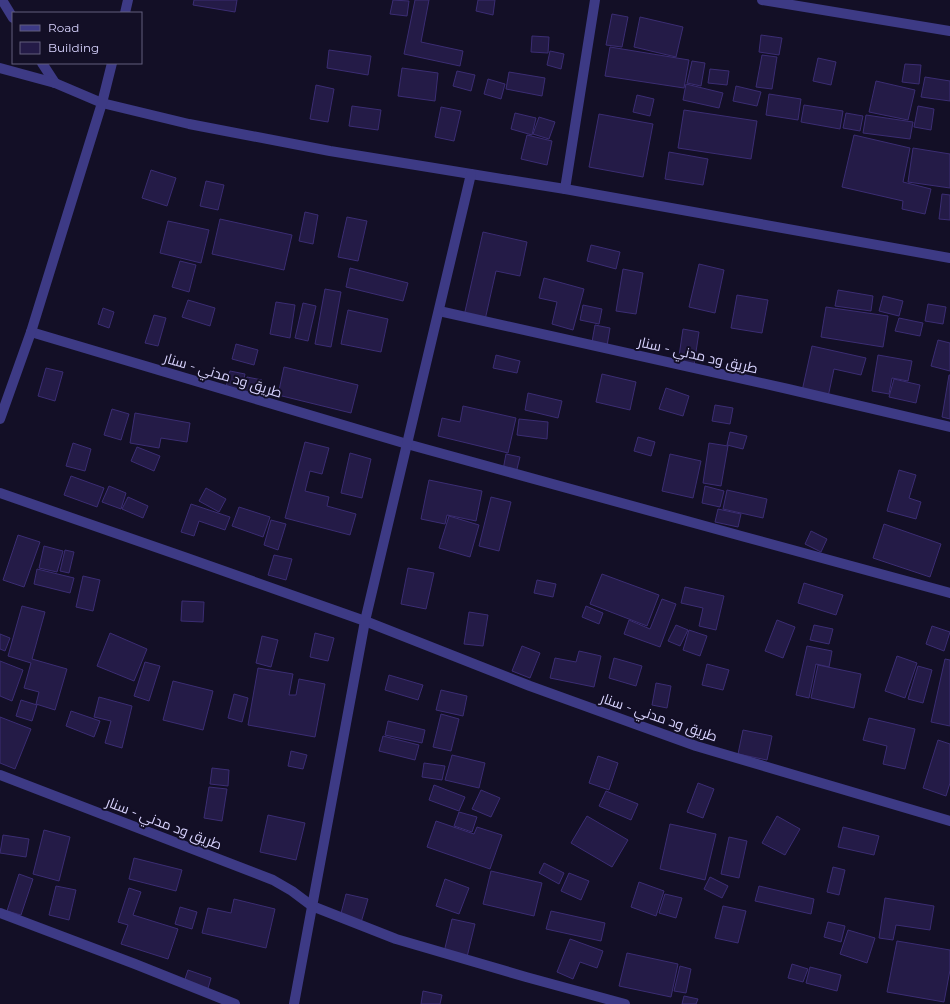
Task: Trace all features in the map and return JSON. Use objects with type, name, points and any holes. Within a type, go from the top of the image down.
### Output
[{"type":"street","points":[[2,0],[12,16]]},
{"type":"street","points":[[124,12],[128,0]]},
{"type":"street","points":[[565,189],[595,0]]},
{"type":"street","points":[[762,0],[950,31]]},
{"type":"street","points":[[43,64],[54,83]]},
{"type":"street","points":[[0,420],[31,332],[102,102],[112,64]]},
{"type":"street","points":[[0,68],[54,83],[102,102],[189,124],[330,151],[565,189],[950,258]]},
{"type":"street","points":[[294,1004],[365,621],[471,174]]},
{"type":"street","name":"طريق ود مدني - سنار","points":[[439,311],[781,387],[950,428]]},
{"type":"street","name":"طريق ود مدني - سنار","points":[[31,332],[407,444],[745,538],[950,593]]},
{"type":"street","name":"طريق ود مدني - سنار","points":[[0,493],[365,621],[530,686],[696,746],[950,821]]},
{"type":"street","name":"طريق ود مدني - سنار","points":[[0,775],[273,880],[292,891],[312,906],[396,939],[624,1004]]},
{"type":"street","points":[[0,913],[235,1004]]},
{"type":"building","points":[[194,0],[237,0],[235,12],[193,5]]},
{"type":"building","points":[[393,0],[409,1],[407,16],[390,14]]},
{"type":"building","points":[[415,0],[429,0],[421,42],[463,51],[460,66],[404,54]]},
{"type":"building","points":[[478,0],[495,0],[493,15],[476,11]]},
{"type":"building","points":[[612,14],[628,17],[622,47],[606,45]]},
{"type":"building","points":[[640,17],[683,27],[676,57],[634,47]]},
{"type":"building","points":[[761,35],[782,38],[779,55],[759,52]]},
{"type":"building","points":[[532,36],[549,37],[548,53],[531,52]]},
{"type":"building","points":[[610,47],[689,60],[684,88],[605,76]]},
{"type":"building","points":[[329,50],[371,56],[368,75],[327,68]]},
{"type":"building","points":[[550,51],[564,54],[561,69],[547,65]]},
{"type":"building","points":[[762,55],[777,57],[772,89],[756,87]]},
{"type":"building","points":[[818,58],[836,62],[831,85],[813,81]]},
{"type":"building","points":[[692,61],[705,63],[701,86],[687,83]]},
{"type":"building","points":[[905,64],[921,65],[919,84],[902,82]]},
{"type":"building","points":[[402,68],[438,73],[435,101],[398,96]]},
{"type":"building","points":[[710,69],[729,71],[727,85],[708,83]]},
{"type":"building","points":[[457,71],[475,75],[471,91],[453,86]]},
{"type":"building","points":[[509,72],[545,78],[542,96],[506,89]]},
{"type":"building","points":[[925,77],[950,81],[950,101],[921,97]]},
{"type":"building","points":[[488,79],[505,84],[501,99],[484,94]]},
{"type":"building","points":[[876,81],[915,90],[908,120],[869,112]]},
{"type":"building","points":[[686,84],[723,93],[719,108],[683,100]]},
{"type":"building","points":[[316,85],[334,89],[328,122],[310,119]]},
{"type":"building","points":[[736,86],[761,92],[757,106],[733,101]]},
{"type":"building","points":[[769,94],[801,99],[798,120],[766,115]]},
{"type":"building","points":[[637,95],[654,99],[650,116],[633,112]]},
{"type":"building","points":[[804,105],[843,111],[840,129],[801,122]]},
{"type":"building","points":[[352,106],[381,110],[378,130],[349,126]]},
{"type":"building","points":[[918,106],[934,109],[931,130],[914,127]]},
{"type":"building","points":[[441,107],[461,111],[454,141],[435,137]]},
{"type":"building","points":[[684,110],[757,121],[751,159],[678,148]]},
{"type":"building","points":[[515,113],[536,118],[532,135],[511,129]]},
{"type":"building","points":[[846,113],[863,116],[860,131],[843,128]]},
{"type":"building","points":[[599,114],[653,124],[643,177],[589,167]]},
{"type":"building","points":[[866,115],[913,122],[910,139],[863,133]]},
{"type":"building","points":[[539,117],[555,122],[549,139],[533,134]]},
{"type":"building","points":[[527,135],[552,141],[547,165],[521,159]]},
{"type":"building","points":[[854,135],[910,148],[903,182],[931,189],[925,214],[902,209],[903,201],[842,187]]},
{"type":"building","points":[[913,148],[950,154],[950,188],[908,182]]},
{"type":"building","points":[[669,152],[708,159],[703,185],[665,179]]},
{"type":"building","points":[[151,170],[176,178],[167,206],[142,198]]},
{"type":"building","points":[[206,181],[224,185],[218,210],[200,206]]},
{"type":"building","points":[[942,194],[950,195],[950,220],[939,219]]},
{"type":"building","points":[[305,212],[318,215],[313,244],[299,241]]},
{"type":"building","points":[[347,217],[367,221],[358,261],[338,257]]},
{"type":"building","points":[[220,219],[292,235],[284,270],[212,254]]},
{"type":"building","points":[[168,221],[209,230],[201,263],[160,253]]},
{"type":"building","points":[[483,232],[527,242],[520,276],[496,271],[485,320],[464,316]]},
{"type":"building","points":[[591,245],[620,252],[616,269],[587,261]]},
{"type":"building","points":[[180,261],[196,265],[189,292],[172,287]]},
{"type":"building","points":[[699,264],[724,270],[715,313],[689,307]]},
{"type":"building","points":[[350,268],[408,283],[403,301],[346,287]]},
{"type":"building","points":[[623,269],[643,273],[636,314],[616,311]]},
{"type":"building","points":[[544,278],[584,289],[573,330],[552,324],[557,302],[539,298]]},
{"type":"building","points":[[325,289],[341,292],[331,347],[315,344]]},
{"type":"building","points":[[838,290],[873,296],[871,311],[835,306]]},
{"type":"building","points":[[737,295],[768,300],[762,333],[731,328]]},
{"type":"building","points":[[883,296],[903,301],[899,316],[879,311]]},
{"type":"building","points":[[188,300],[215,308],[210,326],[182,317]]},
{"type":"building","points":[[276,302],[295,305],[290,338],[270,334]]},
{"type":"building","points":[[303,303],[316,306],[308,341],[295,338]]},
{"type":"building","points":[[928,304],[946,307],[943,324],[925,321]]},
{"type":"building","points":[[583,305],[602,309],[599,324],[580,320]]},
{"type":"building","points":[[826,307],[888,316],[883,347],[821,337]]},
{"type":"building","points":[[103,308],[114,312],[109,328],[98,324]]},
{"type":"building","points":[[348,310],[388,319],[381,352],[341,344]]},
{"type":"building","points":[[154,315],[166,318],[158,346],[145,343]]},
{"type":"building","points":[[899,318],[923,323],[920,336],[895,331]]},
{"type":"building","points":[[595,325],[610,328],[607,346],[592,342]]},
{"type":"building","points":[[683,329],[699,332],[694,365],[678,363]]},
{"type":"building","points":[[938,340],[950,343],[950,371],[931,366]]},
{"type":"building","points":[[236,344],[258,350],[254,365],[232,359]]},
{"type":"building","points":[[812,346],[866,358],[861,375],[834,369],[828,397],[802,391]]},
{"type":"building","points":[[496,355],[520,361],[517,373],[493,368]]},
{"type":"building","points":[[878,355],[912,361],[908,381],[892,378],[889,394],[872,391]]},
{"type":"building","points":[[284,367],[358,385],[351,413],[278,395]]},
{"type":"building","points":[[46,368],[63,372],[55,401],[38,396]]},
{"type":"building","points":[[230,371],[245,374],[241,391],[226,387]]},
{"type":"building","points":[[602,374],[636,382],[630,410],[596,402]]},
{"type":"building","points":[[950,375],[950,419],[942,417]]},
{"type":"building","points":[[247,377],[262,380],[258,397],[243,393]]},
{"type":"building","points":[[894,379],[920,385],[916,403],[889,397]]},
{"type":"building","points":[[666,388],[689,396],[683,416],[659,409]]},
{"type":"building","points":[[528,393],[562,401],[558,418],[525,410]]},
{"type":"building","points":[[715,405],[733,408],[730,424],[712,421]]},
{"type":"building","points":[[463,406],[516,418],[508,453],[438,436],[442,418],[460,422]]},
{"type":"building","points":[[112,409],[129,414],[121,440],[104,435]]},
{"type":"building","points":[[135,413],[190,423],[187,442],[161,438],[159,448],[130,443]]},
{"type":"building","points":[[519,419],[548,422],[547,439],[517,435]]},
{"type":"building","points":[[730,432],[747,436],[743,449],[727,445]]},
{"type":"building","points":[[638,437],[655,442],[651,456],[634,451]]},
{"type":"building","points":[[305,442],[329,448],[322,474],[310,471],[305,491],[329,497],[327,506],[356,514],[350,535],[285,518]]},
{"type":"building","points":[[73,443],[91,449],[85,471],[66,466]]},
{"type":"building","points":[[709,443],[728,446],[721,486],[703,483]]},
{"type":"building","points":[[137,447],[160,456],[154,471],[131,461]]},
{"type":"building","points":[[350,453],[371,459],[362,498],[341,493]]},
{"type":"building","points":[[506,454],[520,457],[516,473],[503,470]]},
{"type":"building","points":[[670,454],[701,461],[693,498],[662,491]]},
{"type":"building","points":[[899,470],[916,475],[909,498],[921,502],[916,519],[887,511]]},
{"type":"building","points":[[71,476],[104,488],[97,507],[64,495]]},
{"type":"building","points":[[429,480],[482,491],[476,521],[447,515],[445,524],[421,519]]},
{"type":"building","points":[[109,486],[126,493],[121,509],[102,502]]},
{"type":"building","points":[[705,486],[724,491],[720,507],[702,503]]},
{"type":"building","points":[[206,488],[226,499],[219,512],[199,501]]},
{"type":"building","points":[[727,490],[767,499],[763,518],[723,509]]},
{"type":"building","points":[[128,497],[148,506],[143,518],[122,509]]},
{"type":"building","points":[[491,497],[511,502],[499,551],[479,546]]},
{"type":"building","points":[[191,504],[230,517],[225,530],[199,521],[194,536],[181,532]]},
{"type":"building","points":[[239,507],[270,517],[263,537],[232,526]]},
{"type":"building","points":[[718,509],[741,514],[738,527],[715,522]]},
{"type":"building","points":[[449,516],[479,525],[470,557],[439,548]]},
{"type":"building","points":[[271,520],[286,524],[278,550],[264,545]]},
{"type":"building","points":[[884,524],[941,544],[930,577],[873,558]]},
{"type":"building","points":[[811,531],[827,539],[821,552],[805,544]]},
{"type":"building","points":[[18,535],[40,542],[24,587],[3,580]]},
{"type":"building","points":[[44,546],[63,551],[57,572],[39,568]]},
{"type":"building","points":[[65,550],[74,552],[69,573],[60,571]]},
{"type":"building","points":[[274,555],[292,559],[286,580],[268,575]]},
{"type":"building","points":[[408,568],[434,573],[426,609],[401,604]]},
{"type":"building","points":[[37,569],[74,578],[70,593],[34,584]]},
{"type":"building","points":[[602,574],[659,595],[647,626],[590,604]]},
{"type":"building","points":[[83,576],[100,580],[93,611],[76,607]]},
{"type":"building","points":[[537,580],[556,584],[553,597],[534,593]]},
{"type":"building","points":[[804,583],[843,595],[836,615],[798,603]]},
{"type":"building","points":[[685,587],[724,596],[716,630],[699,626],[703,608],[681,603]]},
{"type":"building","points":[[662,599],[676,604],[660,647],[624,634],[629,620],[650,629]]},
{"type":"building","points":[[182,601],[204,602],[203,622],[181,621]]},
{"type":"building","points":[[22,606],[45,612],[32,659],[67,669],[55,710],[36,704],[39,692],[24,688],[31,663],[8,656]]},
{"type":"building","points":[[586,606],[603,613],[599,624],[582,617]]},
{"type":"building","points":[[469,612],[488,615],[483,646],[464,644]]},
{"type":"building","points":[[777,620],[795,627],[783,658],[765,651]]},
{"type":"building","points":[[676,625],[688,630],[680,646],[668,641]]},
{"type":"building","points":[[814,625],[833,629],[829,644],[810,640]]},
{"type":"building","points":[[932,626],[950,632],[944,651],[926,644]]},
{"type":"building","points":[[689,630],[707,636],[700,656],[683,650]]},
{"type":"building","points":[[110,633],[147,649],[134,681],[97,666]]},
{"type":"building","points":[[315,633],[334,638],[328,661],[310,657]]},
{"type":"building","points":[[0,634],[10,638],[5,651],[0,649]]},
{"type":"building","points":[[262,636],[278,640],[271,667],[256,663]]},
{"type":"building","points":[[522,646],[540,653],[530,678],[512,671]]},
{"type":"building","points":[[807,646],[832,651],[829,667],[816,664],[809,698],[796,695]]},
{"type":"building","points":[[579,651],[601,656],[594,687],[550,678],[555,658],[576,662]]},
{"type":"building","points":[[897,656],[917,663],[905,698],[885,691]]},
{"type":"building","points":[[614,658],[642,666],[636,686],[609,678]]},
{"type":"building","points":[[945,659],[950,660],[950,726],[931,722]]},
{"type":"building","points":[[0,661],[23,670],[12,701],[0,696]]},
{"type":"building","points":[[145,662],[160,666],[149,701],[134,696]]},
{"type":"building","points":[[707,664],[729,670],[723,690],[702,685]]},
{"type":"building","points":[[818,665],[861,674],[854,708],[811,698]]},
{"type":"building","points":[[918,666],[932,670],[923,703],[908,699]]},
{"type":"building","points":[[258,668],[293,674],[289,695],[296,695],[299,679],[325,684],[315,737],[248,725]]},
{"type":"building","points":[[389,675],[423,685],[418,700],[385,690]]},
{"type":"building","points":[[173,681],[213,691],[203,730],[163,720]]},
{"type":"building","points":[[656,683],[671,686],[667,708],[652,705]]},
{"type":"building","points":[[441,690],[467,696],[463,716],[436,710]]},
{"type":"building","points":[[234,694],[248,698],[242,722],[228,718]]},
{"type":"building","points":[[99,697],[132,706],[122,748],[105,743],[111,721],[94,717]]},
{"type":"building","points":[[21,700],[37,705],[32,721],[16,716]]},
{"type":"building","points":[[71,711],[100,721],[94,737],[66,726]]},
{"type":"building","points":[[441,714],[459,719],[451,751],[433,747]]},
{"type":"building","points":[[0,717],[31,729],[15,769],[0,763]]},
{"type":"building","points":[[869,718],[915,729],[905,769],[883,764],[887,746],[863,740]]},
{"type":"building","points":[[388,721],[425,730],[422,743],[385,735]]},
{"type":"building","points":[[743,730],[772,736],[767,760],[738,754]]},
{"type":"building","points":[[383,736],[419,745],[415,760],[379,751]]},
{"type":"building","points":[[938,740],[950,744],[950,783],[946,796],[923,788]]},
{"type":"building","points":[[291,751],[307,755],[303,769],[288,766]]},
{"type":"building","points":[[452,755],[485,763],[479,788],[445,780]]},
{"type":"building","points":[[598,756],[618,763],[609,790],[589,783]]},
{"type":"building","points":[[424,763],[445,766],[442,780],[422,777]]},
{"type":"building","points":[[212,768],[229,770],[228,786],[210,784]]},
{"type":"building","points":[[698,783],[714,789],[703,818],[687,812]]},
{"type":"building","points":[[434,785],[465,797],[459,811],[429,800]]},
{"type":"building","points":[[209,787],[227,789],[222,821],[204,818]]},
{"type":"building","points":[[481,790],[500,798],[491,817],[472,809]]},
{"type":"building","points":[[606,791],[638,804],[631,820],[599,806]]},
{"type":"building","points":[[459,812],[477,817],[472,832],[454,826]]},
{"type":"building","points":[[268,815],[305,823],[296,860],[260,852]]},
{"type":"building","points":[[587,816],[628,840],[612,867],[571,843]]},
{"type":"building","points":[[777,816],[800,829],[785,855],[762,843]]},
{"type":"building","points":[[436,821],[474,834],[477,827],[502,835],[490,869],[427,847]]},
{"type":"building","points":[[670,824],[716,834],[705,880],[660,869]]},
{"type":"building","points":[[843,827],[879,836],[874,855],[838,847]]},
{"type":"building","points":[[44,830],[70,837],[59,881],[33,874]]},
{"type":"building","points":[[3,835],[29,839],[26,857],[0,853]]},
{"type":"building","points":[[729,837],[747,841],[739,878],[721,874]]},
{"type":"building","points":[[134,858],[182,870],[176,891],[129,879]]},
{"type":"building","points":[[544,863],[564,873],[559,884],[539,873]]},
{"type":"building","points":[[833,867],[845,870],[839,895],[827,892]]},
{"type":"building","points":[[491,871],[542,883],[534,916],[483,904]]},
{"type":"building","points":[[569,873],[589,881],[581,900],[561,891]]},
{"type":"building","points":[[19,874],[33,879],[21,915],[7,911]]},
{"type":"building","points":[[710,877],[728,886],[722,898],[704,889]]},
{"type":"building","points":[[445,879],[469,888],[459,914],[436,906]]},
{"type":"building","points":[[639,882],[664,891],[656,916],[631,907]]},
{"type":"building","points":[[56,886],[76,890],[69,920],[49,915]]},
{"type":"building","points":[[759,886],[814,899],[811,914],[755,901]]},
{"type":"building","points":[[129,888],[141,892],[133,915],[178,929],[168,959],[121,944],[128,925],[118,922]]},
{"type":"building","points":[[346,894],[368,899],[360,926],[339,921]]},
{"type":"building","points":[[665,894],[682,898],[676,918],[659,913]]},
{"type":"building","points":[[885,898],[934,906],[930,930],[896,925],[893,940],[879,938]]},
{"type":"building","points":[[234,899],[275,909],[266,948],[202,933],[208,908],[231,913]]},
{"type":"building","points":[[723,906],[746,911],[738,943],[715,938]]},
{"type":"building","points":[[180,907],[197,912],[192,929],[175,924]]},
{"type":"building","points":[[551,911],[605,923],[601,941],[546,929]]},
{"type":"building","points":[[452,919],[475,924],[467,957],[444,952]]},
{"type":"building","points":[[828,922],[845,926],[841,942],[824,937]]},
{"type":"building","points":[[848,930],[875,938],[867,963],[840,954]]},
{"type":"building","points":[[570,939],[603,951],[597,968],[580,962],[573,979],[557,972]]},
{"type":"building","points":[[897,941],[950,950],[950,970],[944,1002],[887,992]]},
{"type":"building","points":[[627,953],[678,964],[671,997],[619,986]]},
{"type":"building","points":[[792,964],[808,969],[803,982],[788,978]]},
{"type":"building","points":[[680,966],[691,969],[686,993],[674,991]]},
{"type":"building","points":[[810,967],[841,975],[837,991],[806,983]]},
{"type":"building","points":[[188,970],[211,978],[207,992],[183,985]]},
{"type":"building","points":[[423,991],[442,995],[440,1004],[421,1004]]},
{"type":"building","points":[[684,996],[698,999],[696,1004],[682,1004]]}]
